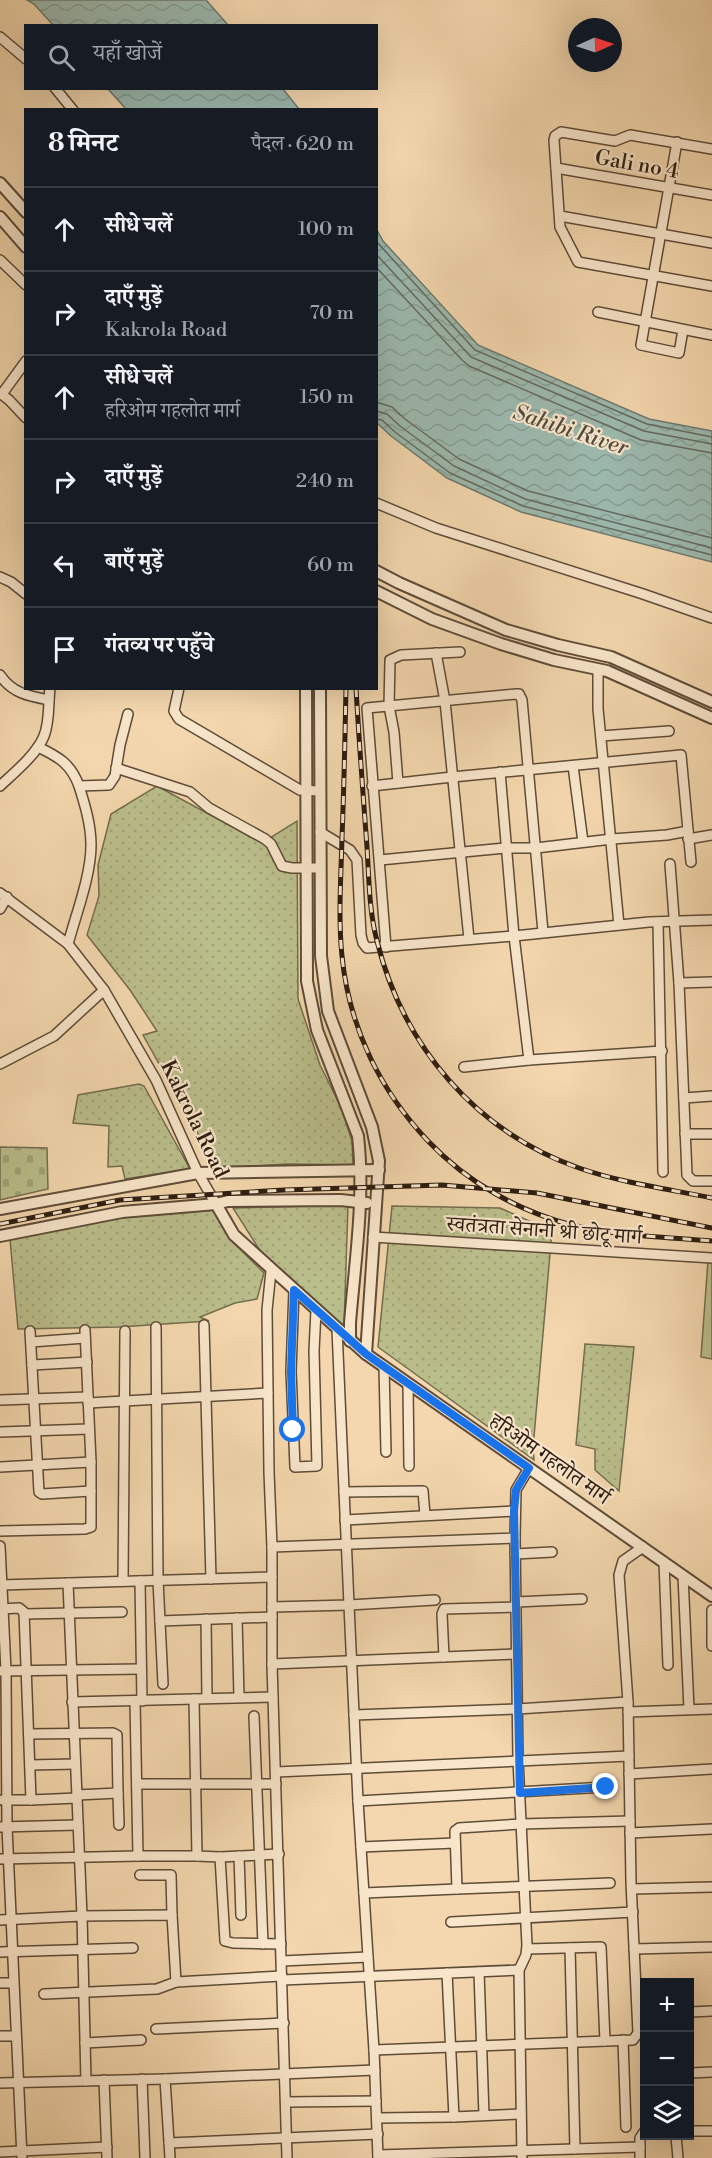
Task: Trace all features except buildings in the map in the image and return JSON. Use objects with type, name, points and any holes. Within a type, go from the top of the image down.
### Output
[{"type":"street","points":[[0,37],[24,57]]},
{"type":"street","points":[[57,90],[71,108]]},
{"type":"street","points":[[712,149],[630,135],[615,141],[568,133],[558,134],[554,140],[561,230],[578,262],[712,286]]},
{"type":"street","points":[[677,142],[641,345],[679,353],[684,330]]},
{"type":"street","name":"Gali no 4","points":[[556,168],[712,195]]},
{"type":"street","points":[[0,183],[24,210]]},
{"type":"street","points":[[560,216],[712,243]]},
{"type":"street","points":[[0,217],[6,231],[24,245]]},
{"type":"street","points":[[0,260],[24,283]]},
{"type":"street","points":[[598,312],[712,334]]},
{"type":"street","points":[[24,364],[1,393],[24,416]]},
{"type":"street","points":[[378,505],[436,528],[712,618]]},
{"type":"street","points":[[378,572],[506,630],[611,657],[712,702]]},
{"type":"street","points":[[0,577],[24,592]]},
{"type":"street","points":[[378,592],[432,619],[554,660],[598,669],[647,687],[712,718]]},
{"type":"street","points":[[398,783],[394,732],[389,706],[390,660],[401,655],[460,652]]},
{"type":"street","points":[[436,653],[445,701],[469,939]]},
{"type":"street","points":[[598,669],[598,702],[619,925]]},
{"type":"street","points":[[0,675],[14,690],[49,700]]},
{"type":"street","points":[[0,786],[17,771],[38,747],[44,736],[48,722],[50,690]]},
{"type":"street","points":[[179,690],[174,711],[179,719],[300,790],[320,791]]},
{"type":"street","points":[[306,690],[305,868],[306,961],[309,997],[317,1030],[358,1136],[360,1202],[350,1323],[351,1341]]},
{"type":"street","points":[[320,690],[321,956],[324,992],[333,1028],[372,1127],[377,1144],[379,1170],[366,1354]]},
{"type":"street","points":[[386,947],[367,708],[519,694],[522,700],[543,932]]},
{"type":"street","points":[[80,786],[109,785],[114,776],[128,714]]},
{"type":"street","points":[[601,736],[669,731]]},
{"type":"street","points":[[38,747],[63,760],[69,766],[80,786],[90,824],[89,865],[68,944]]},
{"type":"street","points":[[372,786],[681,755],[691,862]]},
{"type":"street","points":[[573,766],[583,842]]},
{"type":"street","points":[[116,768],[190,792],[209,808],[271,844],[282,866],[320,868]]},
{"type":"street","points":[[500,772],[505,849],[529,1060]]},
{"type":"street","points":[[320,832],[355,855],[358,867],[360,935],[367,948],[619,925],[712,921]]},
{"type":"street","points":[[380,860],[536,848],[612,839],[712,835]]},
{"type":"street","points":[[670,864],[679,983],[687,1175],[689,1179],[698,1182],[712,1181]]},
{"type":"street","points":[[0,909],[3,895]]},
{"type":"street","name":"Kakrola Road","points":[[3,895],[68,944],[104,990],[156,1080],[198,1173],[234,1235],[271,1271],[366,1354]]},
{"type":"street","points":[[658,922],[663,1172]]},
{"type":"street","points":[[679,983],[712,982]]},
{"type":"street","points":[[3,1060],[54,1036],[104,990]]},
{"type":"street","points":[[464,1067],[662,1051]]},
{"type":"street","points":[[684,1098],[712,1096]]},
{"type":"street","points":[[685,1134],[712,1134]]},
{"type":"street","points":[[0,1209],[198,1173],[379,1170]]},
{"type":"street","points":[[0,1236],[122,1212],[228,1201],[341,1200],[376,1204]]},
{"type":"street","name":"स्वतंत्रता सेनानी श्री छोटू मार्ग","points":[[373,1237],[712,1258]]},
{"type":"street","points":[[271,1271],[267,1310],[272,1664],[287,2158]]},
{"type":"street","points":[[294,1290],[291,1371],[295,1467],[317,1466],[314,1352],[316,1310]]},
{"type":"street","points":[[204,1325],[211,1579]]},
{"type":"street","points":[[156,1327],[158,1580],[163,1684]]},
{"type":"street","points":[[337,1329],[356,1768],[374,2050],[378,2157],[522,2155],[575,2149],[640,2147]]},
{"type":"street","points":[[30,1331],[40,1493],[91,1491]]},
{"type":"street","points":[[123,1581],[125,1331]]},
{"type":"street","points":[[0,1531],[88,1529],[92,1524],[85,1334],[31,1342]]},
{"type":"street","name":"हरिओम गहलोत मार्ग","points":[[366,1354],[408,1386],[712,1596]]},
{"type":"street","points":[[32,1365],[87,1362]]},
{"type":"street","points":[[384,1367],[386,1452]]},
{"type":"street","points":[[408,1386],[409,1466]]},
{"type":"street","points":[[0,1400],[124,1401],[268,1393]]},
{"type":"street","points":[[0,1432],[89,1429]]},
{"type":"street","points":[[0,1467],[91,1462]]},
{"type":"street","points":[[522,2155],[519,1970],[527,1949],[518,1760],[514,1511],[516,1490],[529,1468]]},
{"type":"street","points":[[344,1492],[423,1491],[425,1515]]},
{"type":"street","points":[[345,1520],[514,1511]]},
{"type":"street","points":[[272,1547],[515,1538]]},
{"type":"street","points":[[0,1546],[4,1859],[13,1951],[17,2083],[22,2155]]},
{"type":"street","points":[[640,2007],[634,1950],[628,1707],[619,1575],[623,1562],[643,1547]]},
{"type":"street","points":[[515,1554],[552,1552]]},
{"type":"street","points":[[664,1562],[668,1665]]},
{"type":"street","points":[[683,1576],[689,1709]]},
{"type":"street","points":[[1,1585],[272,1577]]},
{"type":"street","points":[[138,1856],[136,1784],[141,1669],[140,1581]]},
{"type":"street","points":[[68,1583],[80,1857],[86,2081]]},
{"type":"street","points":[[444,1657],[442,1614],[444,1609],[582,1599]]},
{"type":"street","points":[[160,1621],[237,1618],[272,1612],[435,1600]]},
{"type":"street","points":[[1,1609],[22,1609],[24,1614],[31,1800]]},
{"type":"street","points":[[712,1610],[712,1646]]},
{"type":"street","points":[[24,1614],[122,1612]]},
{"type":"street","points":[[237,1618],[239,1697]]},
{"type":"street","points":[[206,1619],[207,1698]]},
{"type":"street","points":[[272,1664],[516,1654]]},
{"type":"street","points":[[3,1671],[141,1669]]},
{"type":"street","points":[[72,1702],[273,1697]]},
{"type":"street","points":[[194,1699],[197,1856]]},
{"type":"street","points":[[354,1715],[628,1707],[712,1709]]},
{"type":"street","points":[[254,1716],[263,1944]]},
{"type":"street","points":[[29,1734],[112,1733],[117,1735],[119,1826]]},
{"type":"street","points":[[276,1772],[629,1756]]},
{"type":"street","points":[[30,1765],[75,1764]]},
{"type":"street","points":[[629,1774],[712,1769]]},
{"type":"street","points":[[136,1784],[276,1784]]},
{"type":"street","points":[[358,1802],[606,1787]]},
{"type":"street","points":[[3,1800],[118,1793]]},
{"type":"street","points":[[457,1889],[454,1834],[457,1829],[521,1824],[630,1821]]},
{"type":"street","points":[[3,1827],[78,1825]]},
{"type":"street","points":[[630,1833],[712,1829]]},
{"type":"street","points":[[361,1847],[454,1843]]},
{"type":"street","points":[[4,1859],[220,1857],[279,1854]]},
{"type":"street","points":[[239,1856],[241,1915]]},
{"type":"street","points":[[220,1857],[224,1938],[228,1942],[281,1944]]},
{"type":"street","points":[[141,1875],[171,1875],[176,1982]]},
{"type":"street","points":[[364,1893],[610,1883]]},
{"type":"street","points":[[632,1889],[712,1887]]},
{"type":"street","points":[[451,1922],[633,1912]]},
{"type":"street","points":[[0,1920],[172,1915]]},
{"type":"street","points":[[527,1949],[601,1947],[605,2041]]},
{"type":"street","points":[[634,1950],[712,1947]]},
{"type":"street","points":[[0,1952],[133,1948]]},
{"type":"street","points":[[570,1948],[575,2149]]},
{"type":"street","points":[[282,1961],[368,1958]]},
{"type":"street","points":[[44,1994],[157,1989],[176,1982],[282,1978],[369,1978],[519,1970]]},
{"type":"street","points":[[479,1972],[484,2115]]},
{"type":"street","points":[[447,1973],[454,2117]]},
{"type":"street","points":[[0,1983],[13,1983]]},
{"type":"street","points":[[694,2013],[712,2011]]},
{"type":"street","points":[[374,2050],[520,2046],[623,2040],[636,2038],[640,2020]]},
{"type":"street","points":[[156,2029],[284,2023]]},
{"type":"street","points":[[0,2036],[15,2036]]},
{"type":"street","points":[[85,2043],[141,2040]]},
{"type":"street","points":[[623,2040],[626,2127]]},
{"type":"street","points":[[0,2083],[375,2070]]},
{"type":"street","points":[[694,2073],[712,2072]]},
{"type":"street","points":[[142,2079],[145,2158]]},
{"type":"street","points":[[165,2079],[170,2158]]},
{"type":"street","points":[[104,2080],[107,2158]]},
{"type":"street","points":[[286,2102],[376,2101]]},
{"type":"street","points":[[377,2118],[521,2114]]},
{"type":"street","points":[[694,2131],[712,2131]]},
{"type":"street","points":[[169,2143],[378,2134]]},
{"type":"street","points":[[640,2158],[641,2140]]},
{"type":"street","points":[[676,2140],[678,2158]]},
{"type":"street","points":[[0,2152],[22,2155],[107,2147]]},
{"type":"green space","points":[[157,786],[262,843],[297,821],[298,999],[320,1065],[341,1107],[352,1141],[353,1165],[287,1164],[217,1168],[143,1035],[157,1031],[130,990],[87,935],[99,896],[98,865],[111,814]]},
{"type":"green space","points":[[139,1084],[144,1086],[190,1169],[125,1179],[122,1166],[108,1167],[109,1126],[73,1123],[78,1095]]},
{"type":"green space","points":[[0,1147],[47,1148],[48,1189],[0,1200]]},
{"type":"green space","points":[[348,1205],[344,1328],[264,1257],[233,1208]]},
{"type":"green space","points":[[392,1206],[500,1208],[552,1231],[533,1448],[534,1460],[378,1347]]},
{"type":"green space","points":[[212,1208],[234,1243],[264,1273],[257,1299],[235,1303],[200,1317],[209,1321],[119,1327],[18,1329],[10,1239],[131,1215]]},
{"type":"green space","points":[[708,1260],[712,1260],[712,1359],[701,1357]]},
{"type":"green space","points":[[585,1344],[634,1347],[619,1491],[595,1470],[595,1449],[576,1445]]},
{"type":"water","points":[[27,0],[206,0],[227,24],[52,24],[34,4]]},
{"type":"water","points":[[109,90],[284,90],[298,108],[125,108]]},
{"type":"water","name":"Sahibi River","points":[[378,232],[383,241],[478,345],[649,419],[712,431],[712,562],[521,512],[447,478],[378,424]]},
{"type":"railway","points":[[346,690],[340,897],[342,956],[352,1008],[360,1033],[382,1079],[396,1101],[429,1142],[460,1170],[494,1193],[532,1212],[572,1225],[606,1232],[712,1241]]},
{"type":"railway","points":[[356,690],[374,930],[389,979],[405,1016],[425,1049],[449,1080],[477,1108],[508,1132],[542,1152],[579,1168],[612,1178],[712,1198]]},
{"type":"railway","points":[[0,1224],[120,1200],[284,1190],[442,1185],[537,1193],[712,1228]]},
{"type":"route","points":[[293,1430],[291,1371],[294,1290],[366,1354],[408,1386],[529,1468],[516,1490],[514,1511],[520,1793],[606,1787]]}]
